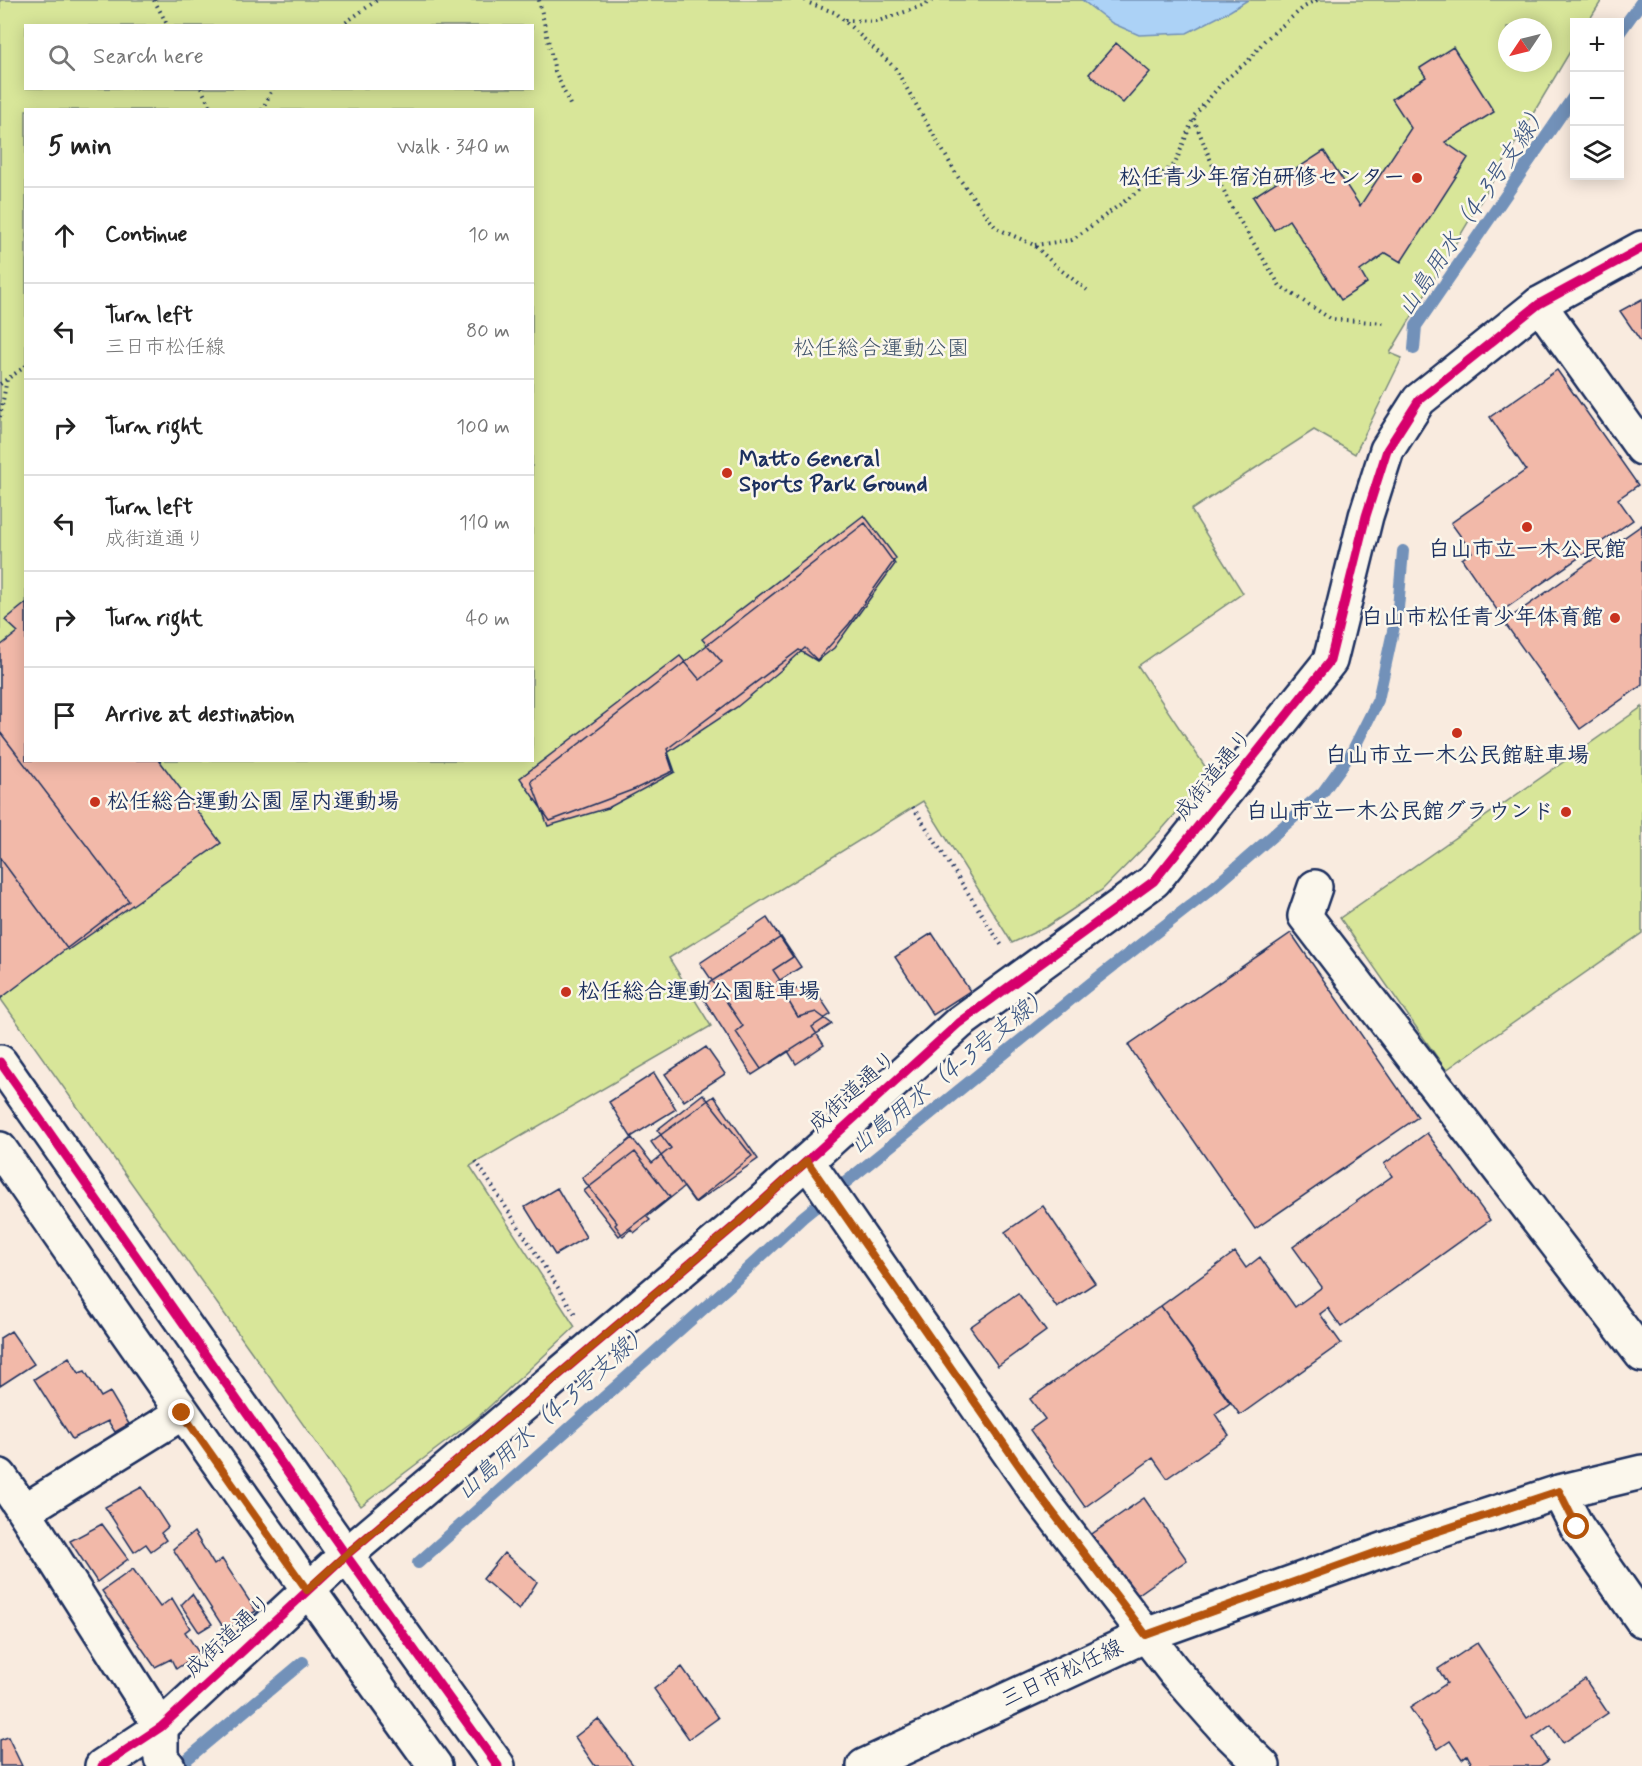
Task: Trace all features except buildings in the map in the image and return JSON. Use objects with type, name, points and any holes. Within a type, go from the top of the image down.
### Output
[{"type":"street","name":"成街道通り","points":[[102,1766],[163,1750],[307,1590],[346,1555],[744,1218],[959,1023],[1154,881],[1330,661],[1366,516],[1387,450],[1419,400],[1539,304],[1642,248]]},
{"type":"street","points":[[1539,304],[1642,448]]},
{"type":"street","points":[[1315,887],[1305,916],[1642,1355]]},
{"type":"street","points":[[0,1062],[346,1555],[498,1766]]},
{"type":"street","points":[[0,1149],[182,1413],[435,1766]]},
{"type":"street","points":[[807,1161],[1038,1493],[1173,1670],[1226,1730],[1263,1766]]},
{"type":"street","points":[[24,1511],[182,1413]]},
{"type":"street","name":"三日市松任線","points":[[878,1763],[1146,1635],[1394,1546],[1559,1491],[1642,1472]]},
{"type":"street","points":[[0,1476],[24,1511],[163,1750]]},
{"type":"street","points":[[1559,1491],[1577,1527],[1642,1620]]},
{"type":"path","points":[[154,0],[167,24]]},
{"type":"path","points":[[344,24],[377,0]]},
{"type":"path","points":[[539,0],[555,71],[571,107]]},
{"type":"path","points":[[805,0],[836,13],[895,68],[958,177],[996,228],[1034,245],[1057,267],[1087,290]]},
{"type":"path","points":[[845,20],[878,21],[933,0]]},
{"type":"path","points":[[1034,245],[1072,240],[1174,164],[1193,117],[1224,81],[1249,60],[1264,41],[1317,0]]},
{"type":"path","points":[[202,90],[211,108]]},
{"type":"path","points":[[263,108],[272,90]]},
{"type":"path","points":[[1193,117],[1232,208],[1280,286],[1331,319],[1385,323]]},
{"type":"path","points":[[0,384],[24,367]]},
{"type":"path","points":[[0,417],[7,379]]},
{"type":"path","points":[[913,807],[1021,977]]},
{"type":"path","points":[[476,1161],[594,1345]]},
{"type":"green space","name":"松任総合運動公園","points":[[0,0],[1602,0],[1591,18],[1570,18],[1570,52],[1390,353],[1402,358],[1355,454],[1314,430],[1191,510],[1243,593],[1138,666],[1210,774],[1164,827],[1102,890],[1046,927],[1012,943],[923,801],[669,958],[711,1026],[470,1166],[575,1327],[476,1419],[361,1506],[0,998]]},
{"type":"green space","name":"白山市立一木公民館グラウンド","points":[[1642,707],[1642,933],[1446,1070],[1340,918]]},
{"type":"water","points":[[1082,0],[1248,0],[1187,33],[1139,35],[1112,23]]},
{"type":"waterway","name":"山島用水（4-3号支線）","points":[[1624,26],[1642,1]]},
{"type":"waterway","name":"山島用水（4-3号支線）","points":[[1414,349],[1416,326],[1570,102]]},
{"type":"waterway","name":"山島用水（4-3号支線）","points":[[418,1563],[729,1286],[803,1217],[1090,984],[1214,887],[1323,792],[1352,752],[1378,700],[1398,608],[1403,551]]},
{"type":"waterway","name":"山島用水（4-3号支線）","points":[[179,1766],[303,1662]]},
{"type":"cycle path","points":[[102,1766],[161,1727],[346,1555],[744,1218],[959,1023],[1154,881],[1330,661],[1366,516],[1387,450],[1419,400],[1539,304],[1642,248]]},
{"type":"cycle path","points":[[0,1062],[346,1555],[498,1766]]},
{"type":"place","name":"松任青少年宿泊研修センター","points":[[1417,178]]},
{"type":"place","name":"Matto General Sports Park Ground","points":[[727,473]]},
{"type":"place","name":"白山市立一木公民館","points":[[1527,527]]},
{"type":"place","name":"白山市松任青少年体育館","points":[[1615,618]]},
{"type":"place","name":"白山市立一木公民館駐車場","points":[[1457,733]]},
{"type":"place","name":"松任総合運動公園 屋内運動場","points":[[95,802]]},
{"type":"place","name":"白山市立一木公民館グラウンド","points":[[1566,812]]},
{"type":"place","name":"松任総合運動公園駐車場","points":[[566,992]]},
{"type":"route","points":[[182,1413],[307,1590],[744,1218],[807,1161],[1038,1493],[1146,1635],[1394,1546],[1559,1491],[1577,1527]]}]
